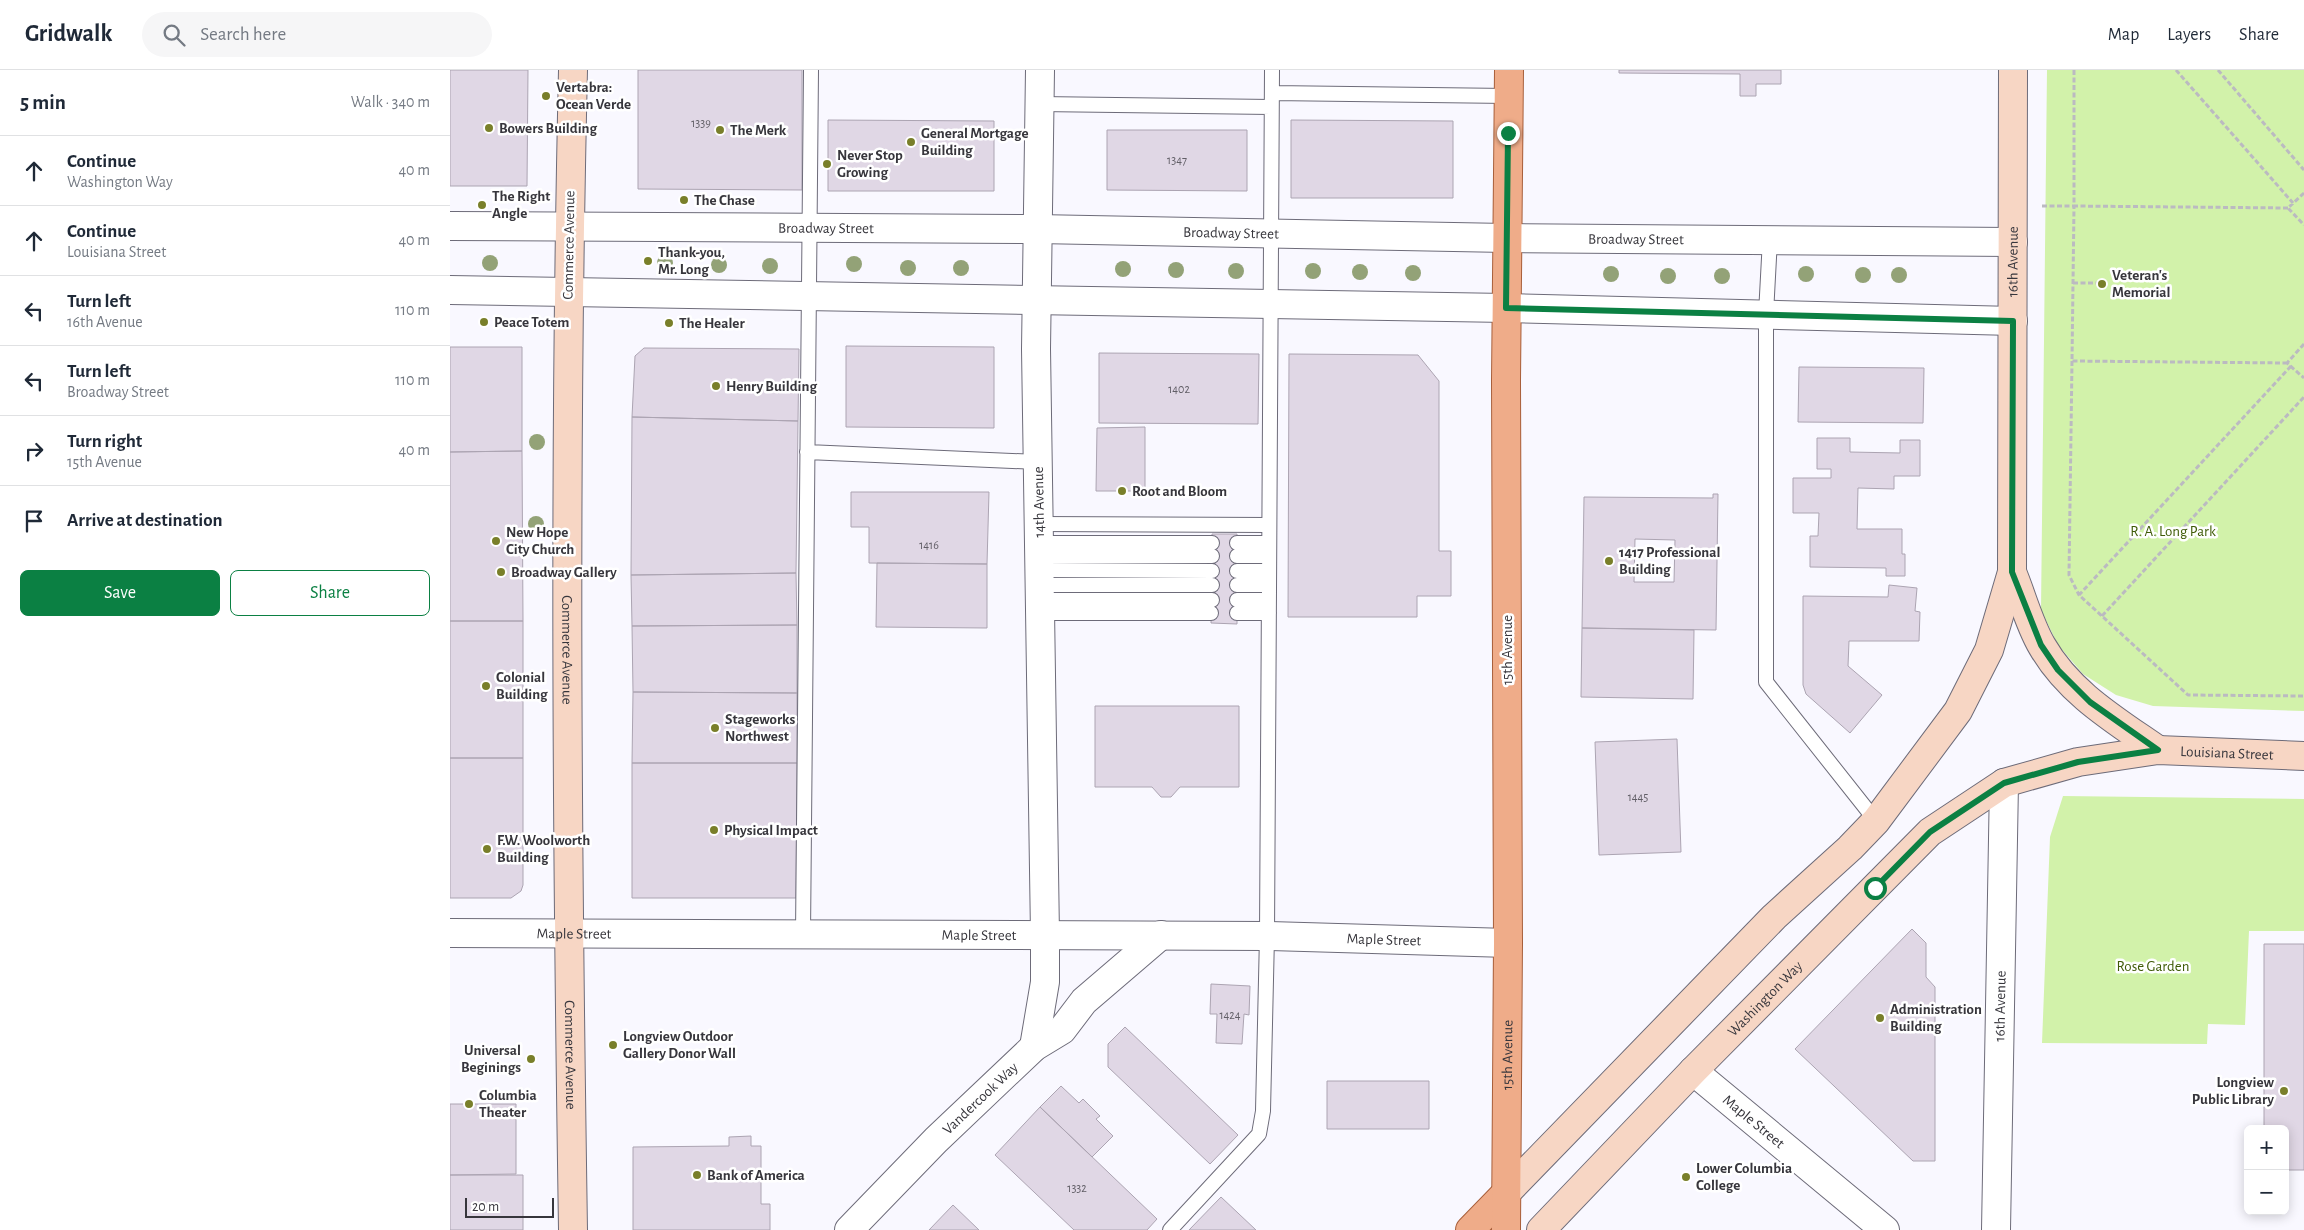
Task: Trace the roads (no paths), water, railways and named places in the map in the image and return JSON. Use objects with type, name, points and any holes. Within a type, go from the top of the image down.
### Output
[{"type":"main road","name":"Commerce Avenue","points":[[573,70],[568,291],[568,934],[573,1230]]},
{"type":"main road","name":"16th Avenue","points":[[1506,1193],[1774,918],[1850,848],[1876,821],[1958,711],[1989,650],[2012,572],[2014,70]]},
{"type":"main road","name":"15th Avenue","points":[[1506,1230],[1508,943],[1506,238],[1508,83]]},
{"type":"main road","name":"16th Avenue","points":[[2012,572],[2041,645],[2058,670],[2090,702],[2158,750]]},
{"type":"main road","name":"Louisiana Street","points":[[2004,783],[2078,762],[2158,750],[2304,756]]},
{"type":"main road","name":"Washington Way","points":[[1541,1230],[1692,1071],[1930,832],[2004,783]]},
{"type":"main road","points":[[1470,1230],[1506,1193]]},
{"type":"street","name":"14th Avenue","points":[[1040,70],[1036,300],[1046,935]]},
{"type":"street","name":"Broadway Street","points":[[450,226],[1037,229],[1506,238],[2013,242]]},
{"type":"street","points":[[450,290],[1506,308],[2013,321]]},
{"type":"street","name":"16th Avenue","points":[[1996,1230],[2004,783]]},
{"type":"street","name":"Maple Street","points":[[450,933],[1267,936],[1508,943]]},
{"type":"street","points":[[1034,1047],[1045,982],[1046,935]]},
{"type":"street","name":"Vandercook Way","points":[[849,1230],[936,1140],[1034,1047],[1062,1030],[1084,1001],[1161,935]]},
{"type":"street","name":"Maple Street","points":[[1692,1071],[1884,1230]]},
{"type":"lane","points":[[803,934],[811,70]]},
{"type":"lane","points":[[1170,1230],[1259,1134],[1263,1111],[1267,936],[1272,70]]},
{"type":"lane","points":[[1272,93],[1508,83]]},
{"type":"lane","points":[[1039,104],[1272,107]]},
{"type":"lane","points":[[1770,239],[1766,314],[1766,682],[1876,821]]},
{"type":"lane","points":[[807,452],[1038,462]]},
{"type":"lane","points":[[1040,570],[1269,525]]},
{"type":"lane","points":[[1040,570],[1212,549]]},
{"type":"lane","points":[[1237,549],[1269,549]]},
{"type":"lane","points":[[1040,570],[1212,571]]},
{"type":"lane","points":[[1040,570],[1212,585]]},
{"type":"lane","points":[[1040,570],[1211,606]]},
{"type":"lane","points":[[1237,571],[1269,571]]},
{"type":"lane","points":[[1237,585],[1269,586]]},
{"type":"lane","points":[[1237,607],[1269,607]]},
{"type":"place","name":"Vertabra: Ocean Verde","points":[[546,96]]},
{"type":"place","name":"Bowers Building","points":[[489,128]]},
{"type":"place","name":"The Merk","points":[[720,130]]},
{"type":"place","name":"General Mortgage Building","points":[[911,142]]},
{"type":"place","name":"Never Stop Growing","points":[[827,164]]},
{"type":"place","name":"The Chase","points":[[684,200]]},
{"type":"place","name":"The Right Angle","points":[[482,205]]},
{"type":"place","name":"Thank-you, Mr. Long","points":[[648,261]]},
{"type":"place","name":"Veteran's Memorial","points":[[2102,284]]},
{"type":"place","name":"Peace Totem","points":[[484,322]]},
{"type":"place","name":"The Healer","points":[[669,323]]},
{"type":"place","name":"Henry Building","points":[[716,386]]},
{"type":"place","name":"Root and Bloom","points":[[1122,491]]},
{"type":"place","name":"New Hope City Church","points":[[496,541]]},
{"type":"place","name":"1417 Professional Building","points":[[1609,561]]},
{"type":"place","name":"Broadway Gallery","points":[[501,572]]},
{"type":"place","name":"Colonial Building","points":[[486,686]]},
{"type":"place","name":"Stageworks Northwest","points":[[715,728]]},
{"type":"place","name":"Physical Impact","points":[[714,830]]},
{"type":"place","name":"F.W. Woolworth Building","points":[[487,849]]},
{"type":"place","name":"Administration Building","points":[[1880,1018]]},
{"type":"place","name":"Longview Outdoor Gallery Donor Wall","points":[[613,1045]]},
{"type":"place","name":"Universal Beginings","points":[[531,1059]]},
{"type":"place","name":"Longview Public Library","points":[[2284,1091]]},
{"type":"place","name":"Columbia Theater","points":[[469,1104]]},
{"type":"place","name":"Bank of America","points":[[697,1175]]},
{"type":"place","name":"Lower Columbia College","points":[[1686,1177]]},
{"type":"park label","name":"R. A. Long Park","points":[[2173,531]]},
{"type":"park label","name":"Rose Garden","points":[[2153,966]]}]
